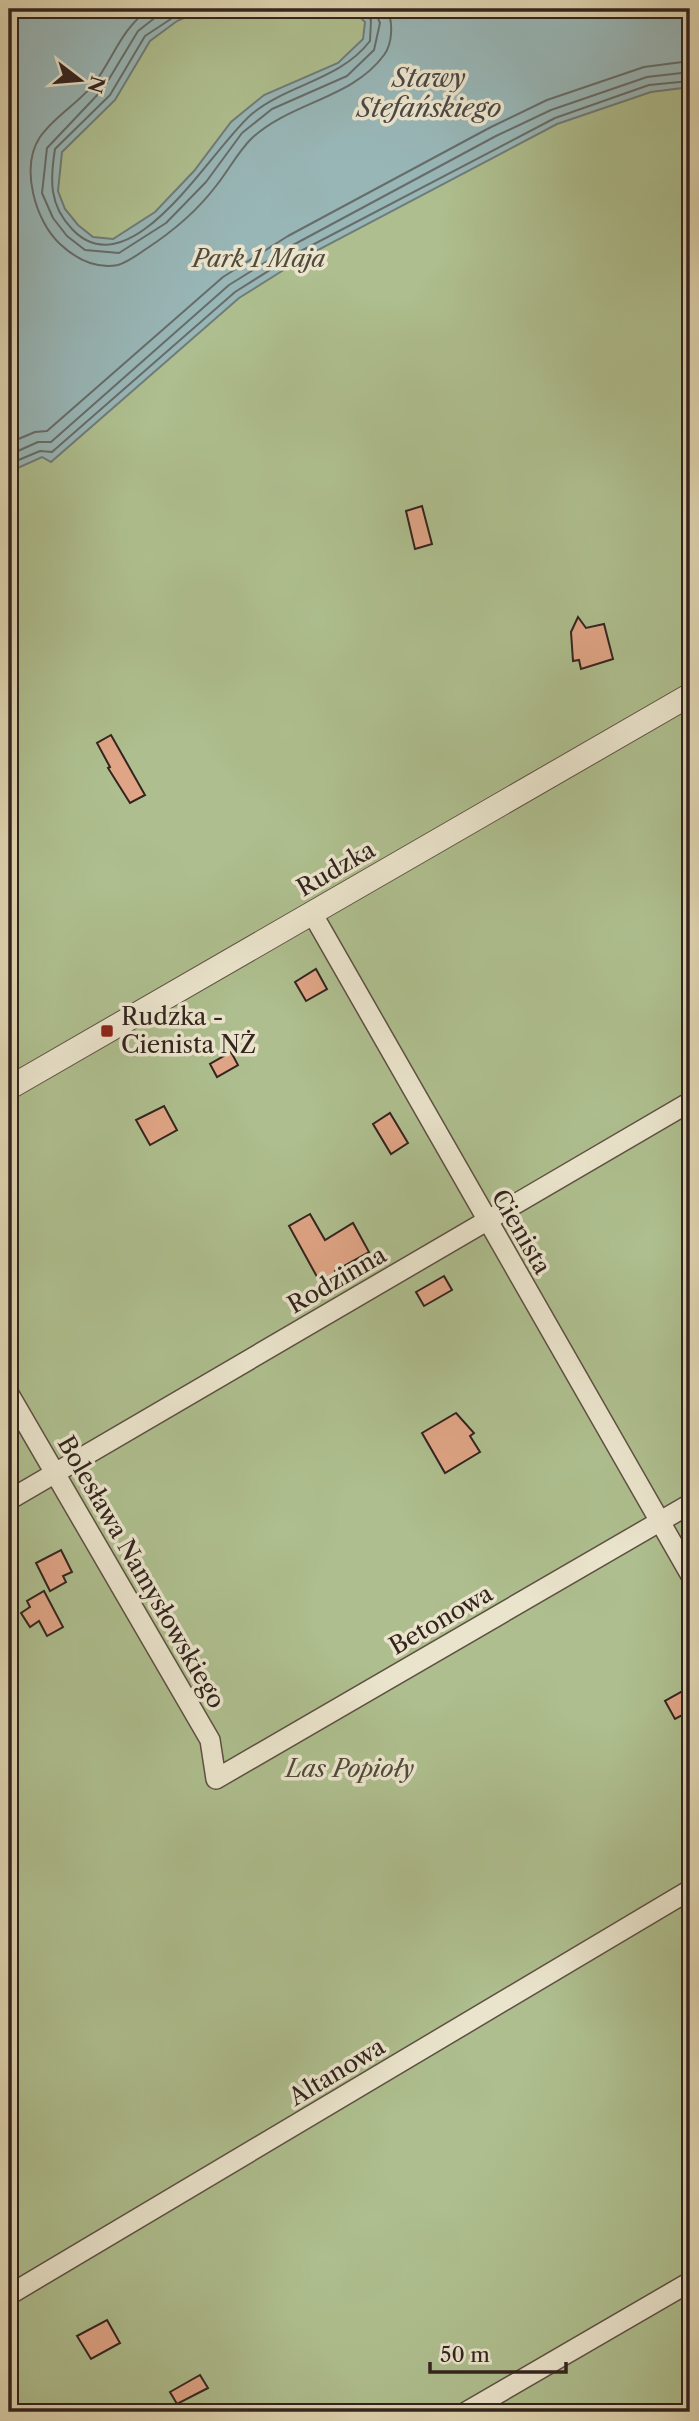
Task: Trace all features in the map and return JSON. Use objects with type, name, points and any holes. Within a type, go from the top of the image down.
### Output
[{"type":"street","name":"Rudzka","points":[[9,1088],[690,695]]},
{"type":"street","name":"Cienista","points":[[312,913],[690,1574]]},
{"type":"street","name":"Rodzinna","points":[[9,1500],[690,1102]]},
{"type":"street","name":"Bolesława Namysłowskiego","points":[[9,1394],[210,1740],[216,1779]]},
{"type":"street","name":"Betonowa","points":[[216,1779],[690,1504]]},
{"type":"street","name":"Altanowa","points":[[9,2295],[690,1890]]},
{"type":"street","points":[[466,2412],[690,2282]]},
{"type":"green space","name":"Las Popioły","points":[[9,9],[690,9],[690,2412],[9,2412]]},
{"type":"water","name":"Stawy Stefańskiego","points":[[9,9],[204,9],[177,21],[150,41],[115,100],[62,152],[58,191],[65,209],[78,225],[93,237],[113,239],[155,212],[194,171],[231,122],[264,95],[338,63],[363,39],[365,22],[352,9],[690,9],[690,87],[651,92],[557,124],[301,259],[239,298],[51,462],[42,457],[9,472]]},
{"type":"building","points":[[422,506],[432,544],[415,549],[406,511]]},
{"type":"building","points":[[578,617],[586,628],[604,624],[613,659],[581,669],[579,660],[573,661],[571,632]]},
{"type":"building","points":[[111,735],[145,795],[130,803],[108,768],[110,767],[97,743]]},
{"type":"building","points":[[316,969],[327,989],[306,1001],[295,982]]},
{"type":"building","points":[[231,1052],[238,1065],[217,1077],[210,1064]]},
{"type":"building","points":[[164,1106],[177,1130],[150,1145],[136,1120]]},
{"type":"building","points":[[390,1113],[408,1143],[391,1154],[373,1124]]},
{"type":"building","points":[[310,1214],[325,1240],[353,1223],[369,1252],[335,1271],[337,1275],[321,1284],[289,1226]]},
{"type":"building","points":[[444,1276],[452,1290],[424,1306],[416,1292]]},
{"type":"building","points":[[456,1413],[474,1433],[470,1436],[480,1452],[445,1473],[422,1433]]},
{"type":"building","points":[[61,1550],[72,1572],[63,1576],[66,1582],[50,1591],[36,1563]]},
{"type":"building","points":[[44,1591],[63,1627],[47,1636],[39,1621],[30,1627],[21,1613],[30,1607],[27,1601]]},
{"type":"building","points":[[690,1687],[690,1711],[675,1719],[665,1701]]},
{"type":"building","points":[[107,2320],[120,2343],[91,2359],[77,2336]]},
{"type":"building","points":[[200,2375],[208,2388],[177,2404],[170,2392]]},
{"type":"place","name":"Rudzka - Cienista NŻ","points":[[107,1031]]},
{"type":"park label","name":"Park 1 Maja","points":[[259,259]]}]
